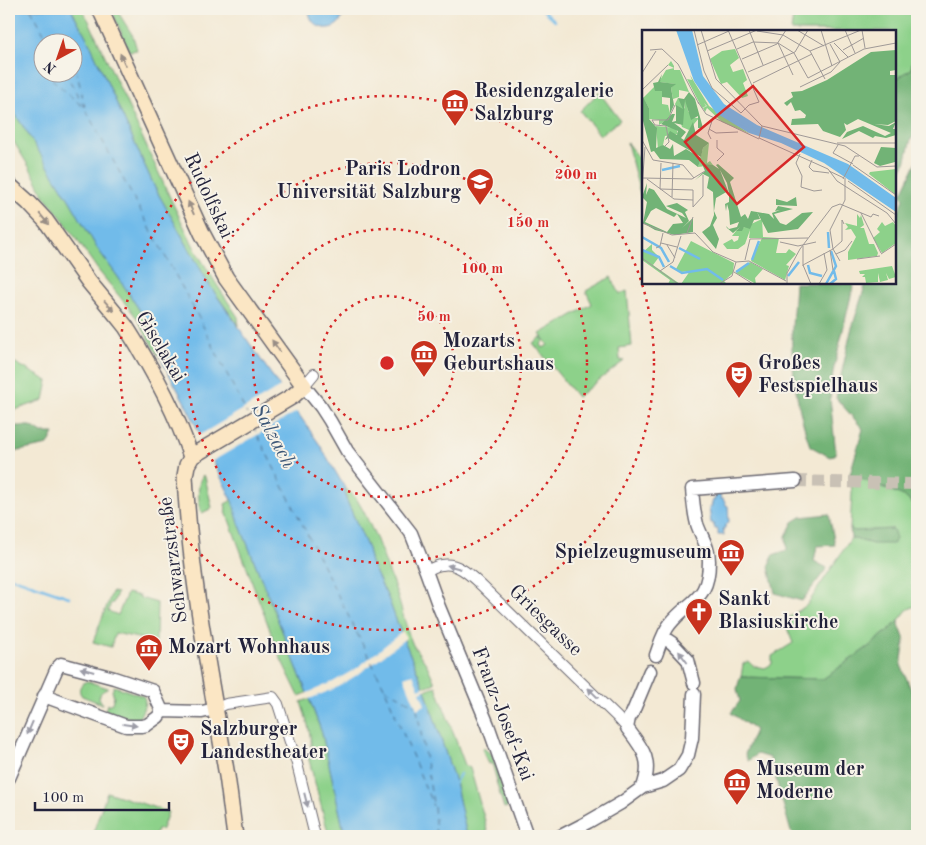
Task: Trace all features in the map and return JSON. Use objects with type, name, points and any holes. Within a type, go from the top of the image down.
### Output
[{"type":"main road","name":"Rudolfskai","points":[[100,9],[202,233],[226,278],[298,391]]},
{"type":"main road","name":"Giselakai","points":[[9,185],[46,221],[92,286],[118,317],[144,358],[172,408],[183,433],[197,453]]},
{"type":"main road","points":[[197,453],[298,391]]},
{"type":"main road","name":"Schwarzstraße","points":[[197,453],[187,465],[185,476],[187,510],[204,644],[227,777],[235,836]]},
{"type":"street","points":[[298,391],[314,374]]},
{"type":"street","name":"Franz-Josef-Kai","points":[[298,391],[326,414],[347,451],[411,533],[488,725],[526,836]]},
{"type":"street","points":[[656,655],[669,626],[700,596],[706,584],[709,560],[707,547],[697,523],[692,490],[796,481]]},
{"type":"street","name":"Griesgasse","points":[[426,571],[442,564],[464,570],[553,654],[617,717],[630,733]]},
{"type":"street","points":[[561,836],[621,803],[642,787],[663,781],[679,770],[688,755],[692,738],[694,688],[688,660],[672,643],[662,640]]},
{"type":"street","points":[[9,778],[12,758],[44,696],[56,668],[60,664],[114,678],[152,691],[162,711]]},
{"type":"street","points":[[642,787],[646,777],[647,766],[644,752],[630,733],[629,718],[650,671]]},
{"type":"street","points":[[44,696],[126,726],[147,725],[158,717],[162,711]]},
{"type":"street","points":[[162,711],[202,712],[226,704],[273,697],[278,704],[297,764],[316,836]]},
{"type":"green space","points":[[71,9],[82,9],[89,21],[196,251],[238,317],[239,326],[210,286],[155,188],[89,42]]},
{"type":"green space","points":[[111,9],[116,9],[133,36],[137,50],[129,51]]},
{"type":"green space","points":[[794,9],[917,9],[917,32],[911,69],[896,79],[896,30],[791,30]]},
{"type":"green space","points":[[917,32],[917,134],[911,139],[905,163],[896,183],[896,79],[911,69]]},
{"type":"green space","points":[[599,92],[620,120],[600,135],[580,111]]},
{"type":"green space","points":[[9,104],[97,248],[155,334],[162,360],[137,318],[98,270],[45,197],[9,134]]},
{"type":"green space","points":[[627,143],[642,160],[642,201]]},
{"type":"green space","points":[[917,161],[917,508],[904,496],[850,474],[863,429],[836,398],[851,331],[866,284],[896,284],[896,219],[904,199],[901,195]]},
{"type":"green space","points":[[611,277],[620,294],[627,291],[632,346],[619,348],[620,360],[624,361],[577,397],[533,343],[541,337],[544,341],[541,344],[543,348],[548,345],[540,334],[592,304],[586,291]]},
{"type":"green space","points":[[795,284],[854,284],[833,372],[830,398],[836,454],[830,457],[810,446],[803,422],[794,373],[792,323]]},
{"type":"green space","points":[[12,361],[48,381],[44,400],[9,412],[9,407],[16,395],[9,392],[9,367]]},
{"type":"green space","points":[[9,426],[31,426],[42,433],[54,433],[48,445],[9,453]]},
{"type":"green space","points":[[850,474],[904,496],[917,508],[917,605],[907,610],[898,622],[871,645],[823,679],[741,677],[743,664],[748,661],[753,666],[765,668],[772,664],[772,656],[793,643],[787,628],[788,618],[807,605],[851,538],[873,544],[893,529],[854,531],[850,528],[852,493]]},
{"type":"green space","points":[[203,475],[212,508],[202,513],[198,492],[199,483]]},
{"type":"green space","points":[[345,488],[356,498],[377,540],[413,645],[427,665],[435,683],[424,687],[388,598],[371,563],[368,549],[346,499]]},
{"type":"green space","points":[[232,500],[239,523],[307,693],[299,696],[280,657],[225,509],[225,504]]},
{"type":"green space","points":[[829,514],[835,545],[817,546],[814,561],[827,568],[802,601],[775,593],[769,567],[773,555],[787,550],[786,536],[793,522],[801,517]]},
{"type":"green space","points":[[850,528],[854,531],[893,529],[896,539],[893,544],[873,544],[851,538]]},
{"type":"green space","points":[[112,592],[117,593],[108,611],[118,615],[127,593],[157,603],[156,642],[115,633],[111,647],[93,642]]},
{"type":"green space","points":[[898,622],[905,640],[901,665],[917,704],[917,836],[795,836],[791,832],[770,758],[757,754],[748,761],[745,754],[755,730],[731,713],[740,701],[737,689],[740,677],[823,679],[871,645]]},
{"type":"green space","points":[[87,681],[108,688],[100,695],[99,698],[102,704],[80,694],[80,687]]},
{"type":"green space","points":[[114,686],[143,696],[145,704],[139,718],[135,720],[105,710],[107,705],[112,703]]},
{"type":"green space","points":[[436,686],[465,765],[470,768],[488,836],[467,836],[455,782],[425,690]]},
{"type":"green space","points":[[309,699],[322,733],[345,836],[329,836],[309,760],[311,739],[301,702]]},
{"type":"green space","points":[[484,748],[492,754],[508,807],[504,808],[492,763],[489,764],[482,749]]},
{"type":"green space","points":[[107,792],[168,812],[162,829],[157,830],[156,836],[92,836]]},
{"type":"water","name":"Salzach","points":[[9,9],[71,9],[89,42],[155,188],[210,286],[320,445],[345,488],[346,499],[368,549],[371,563],[388,598],[425,690],[455,782],[467,836],[345,836],[322,733],[239,523],[232,500],[186,405],[163,363],[155,334],[97,248],[9,104]]},
{"type":"water","points":[[309,9],[343,9],[339,23],[327,28],[320,27],[315,23]]},
{"type":"water","points":[[715,494],[720,494],[721,499],[728,506],[729,522],[723,529],[724,535],[718,535],[718,529],[715,529],[713,523],[711,523],[709,507],[711,507],[713,500],[715,500]]},
{"type":"pier","points":[[282,386],[300,410],[211,462],[198,436]]},
{"type":"pier","points":[[403,631],[406,638],[360,673],[336,688],[307,700],[305,694],[333,682],[357,668]]},
{"type":"pier","points":[[413,674],[419,689],[426,686],[427,689],[420,692],[425,705],[417,709],[404,677]]},
{"type":"waterway","points":[[542,9],[555,21]]},
{"type":"waterway","points":[[13,578],[69,597]]},
{"type":"waterway","points":[[455,783],[460,774]]},
{"type":"ferry route","points":[[31,9],[44,32]]},
{"type":"ferry route","points":[[55,82],[84,108]]},
{"type":"ferry route","points":[[70,82],[200,320],[247,414]]},
{"type":"ferry route","points":[[79,82],[85,107]]},
{"type":"ferry route","points":[[253,426],[384,687],[433,806]]},
{"type":"ferry route","points":[[385,688],[415,705]]},
{"type":"ferry route","points":[[417,709],[433,803]]},
{"type":"ferry route","points":[[434,807],[436,836]]},
{"type":"tunnel","points":[[795,481],[917,484]]},
{"type":"place","name":"Residenzgalerie Salzburg","points":[[455,127]]},
{"type":"place","name":"Paris Lodron Universität Salzburg","points":[[480,206]]},
{"type":"place","name":"Mozarts Geburtshaus","points":[[424,378]]},
{"type":"place","name":"Großes Festspielhaus","points":[[739,399]]},
{"type":"place","name":"Spielzeugmuseum","points":[[731,577]]},
{"type":"place","name":"Sankt Blasiuskirche","points":[[699,636]]},
{"type":"place","name":"Mozart Wohnhaus","points":[[149,672]]},
{"type":"place","name":"Salzburger Landestheater","points":[[181,766]]},
{"type":"place","name":"Museum der Moderne","points":[[737,806]]}]
